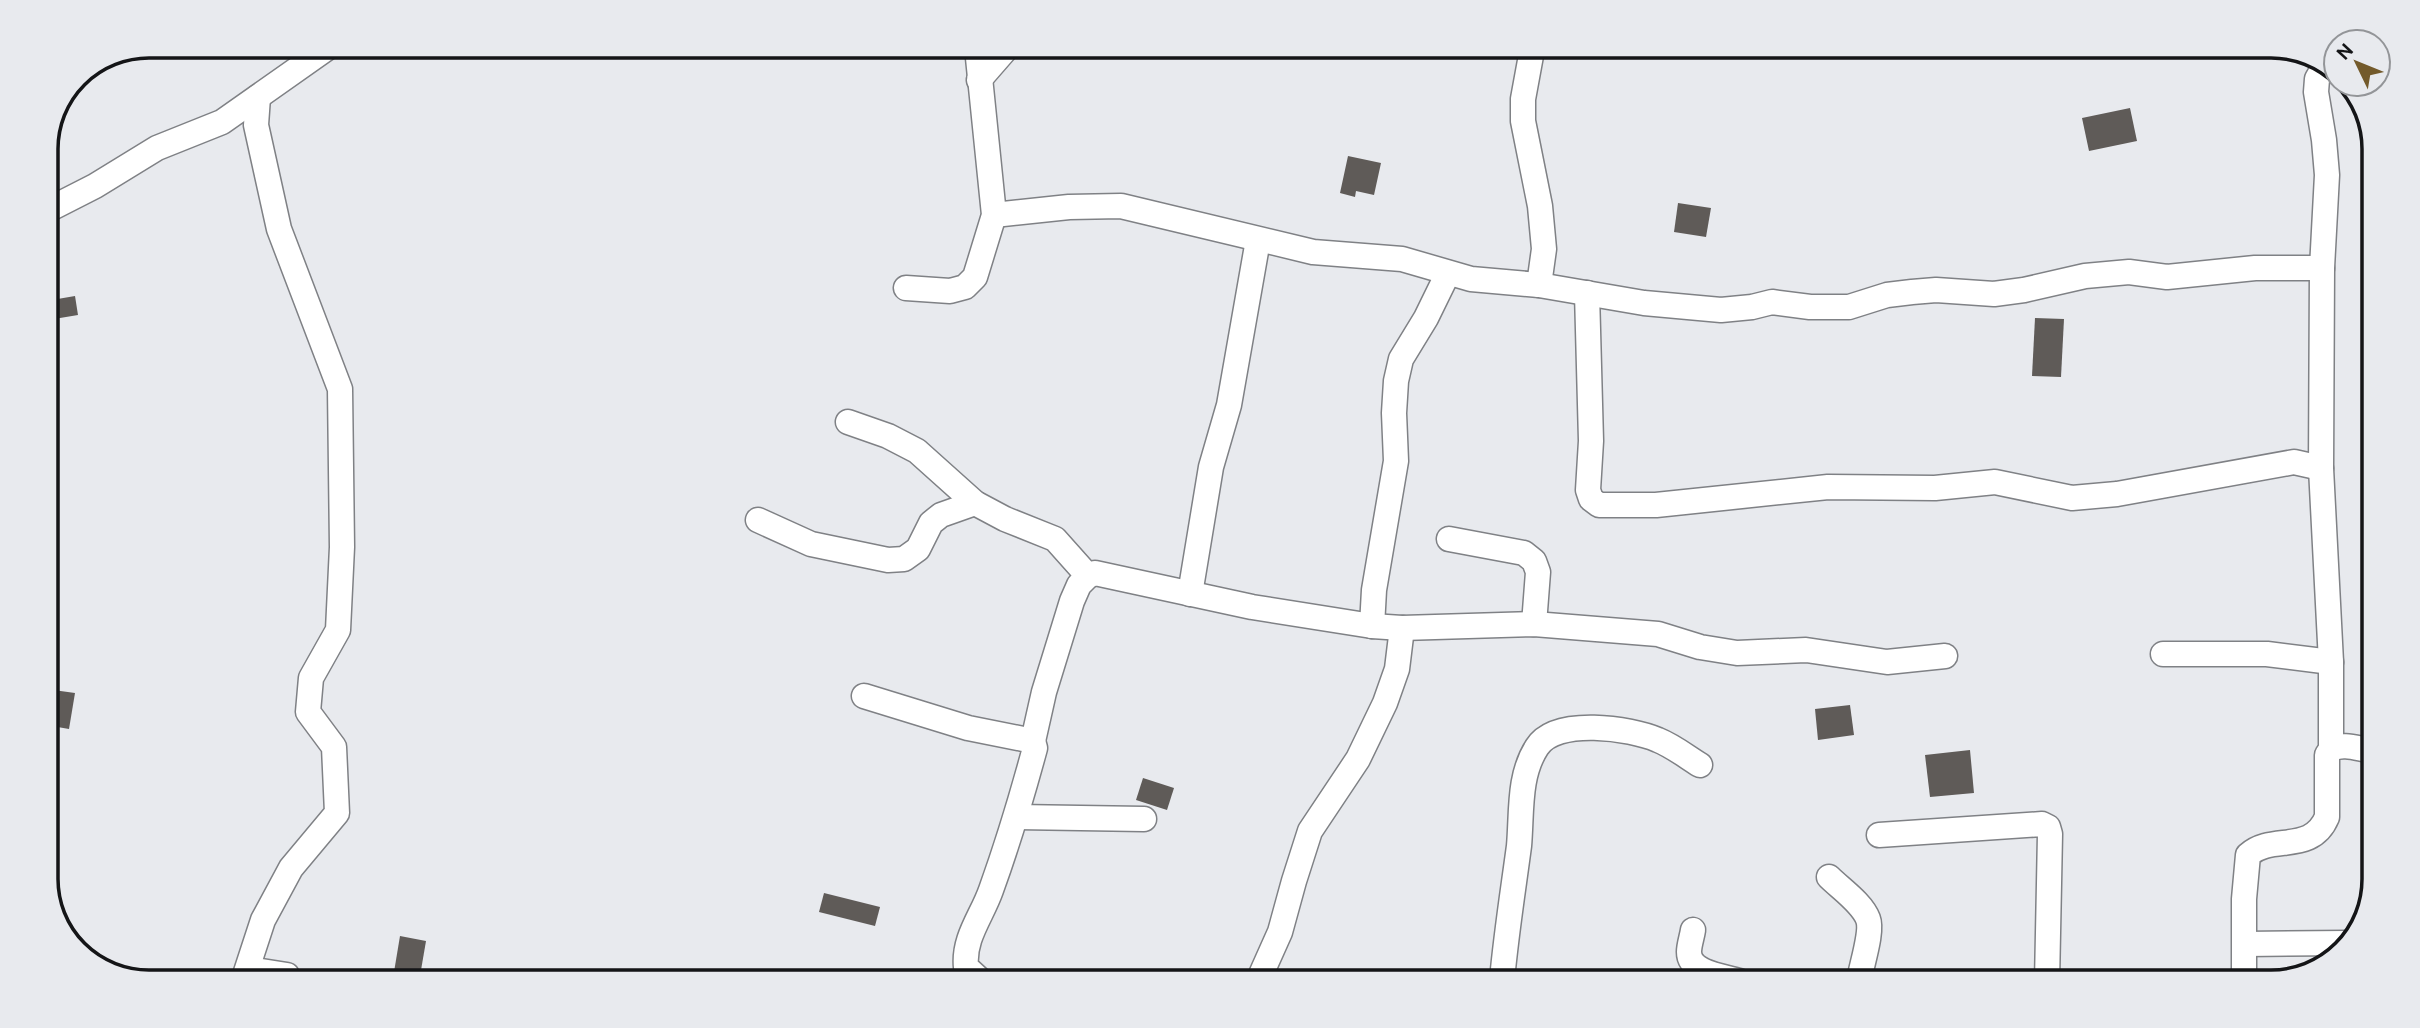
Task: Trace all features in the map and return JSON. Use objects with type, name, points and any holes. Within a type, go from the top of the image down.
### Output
[{"type":"street","points":[[58,205],[158,148],[222,122],[313,58]]},
{"type":"street","points":[[906,288],[950,291],[965,287],[975,277],[994,215],[978,58]]},
{"type":"street","points":[[979,80],[998,58]]},
{"type":"street","points":[[1531,58],[1523,99],[1523,121],[1541,206],[1544,249],[1539,285]]},
{"type":"street","points":[[2321,73],[2316,92],[2327,175],[2322,268],[2321,468],[2332,662],[2331,749]]},
{"type":"street","points":[[248,970],[262,920],[291,867],[337,813],[334,747],[308,712],[311,678],[338,630],[342,547],[340,389],[279,229],[256,125],[258,97]]},
{"type":"street","points":[[994,215],[1069,207],[1121,206],[1313,252],[1402,259],[1471,279],[1539,285],[1644,303],[1721,310],[1772,302],[1831,308],[1849,307],[1887,295],[1937,290],[1994,294],[2085,276],[2129,272],[2167,277],[2255,268],[2322,268]]},
{"type":"street","points":[[1190,594],[1211,467],[1228,405],[1258,240]]},
{"type":"street","points":[[1372,626],[1374,590],[1396,461],[1396,380],[1401,359],[1426,318],[1448,272]]},
{"type":"street","points":[[1587,293],[1591,441],[1588,490],[1591,499],[1599,505],[1656,505],[1828,486],[1935,488],[1995,482],[2072,498],[2117,494],[2294,462],[2321,468]]},
{"type":"street","points":[[848,422],[888,436],[917,452],[975,503],[1005,519],[1055,539],[1088,576]]},
{"type":"street","points":[[758,520],[811,544],[888,560],[904,559],[918,549],[931,523],[941,515],[975,503]]},
{"type":"street","points":[[1449,540],[1524,553],[1534,561],[1538,572],[1534,624]]},
{"type":"street","points":[[969,970],[966,967],[965,954],[969,939],[990,893],[1017,817],[1035,748],[1033,741],[1044,692],[1072,601],[1079,585],[1095,573],[1252,607],[1372,626],[1402,628],[1534,624],[1657,634],[1700,647],[1737,653],[1807,650],[1887,662],[1945,656]]},
{"type":"street","points":[[1263,970],[1280,932],[1310,831],[1358,759],[1385,704],[1397,669],[1402,628]]},
{"type":"street","points":[[2163,654],[2267,654],[2332,662]]},
{"type":"street","points":[[864,696],[968,728],[1033,741]]},
{"type":"street","points":[[1503,970],[1519,844],[1524,777],[1537,746],[1550,734],[1576,727],[1621,730],[1658,740],[1700,765]]},
{"type":"street","points":[[2244,970],[2244,899],[2248,855],[2257,849],[2314,835],[2327,817],[2327,755],[2337,746],[2362,749]]},
{"type":"street","points":[[1017,817],[1144,819]]},
{"type":"street","points":[[1879,835],[2042,824],[2048,827],[2047,970]]},
{"type":"street","points":[[1829,877],[1860,907],[1868,919],[1869,932],[1861,970]]},
{"type":"street","points":[[1693,930],[1689,954],[1692,962],[1702,970]]},
{"type":"street","points":[[2245,944],[2337,943]]},
{"type":"building","points":[[2130,108],[2137,141],[2089,151],[2082,118]]},
{"type":"building","points":[[1348,156],[1381,163],[1374,195],[1356,191],[1355,197],[1340,193]]},
{"type":"building","points":[[1678,203],[1711,208],[1706,237],[1674,232]]},
{"type":"building","points":[[75,296],[78,315],[58,318],[58,299]]},
{"type":"building","points":[[2035,318],[2064,319],[2061,377],[2032,376]]},
{"type":"building","points":[[58,691],[75,693],[69,729],[58,727]]},
{"type":"building","points":[[1850,705],[1854,735],[1818,740],[1815,709]]},
{"type":"building","points":[[1970,750],[1974,793],[1930,797],[1925,755]]},
{"type":"building","points":[[1143,778],[1174,788],[1167,810],[1136,800]]},
{"type":"building","points":[[824,893],[880,907],[875,926],[819,912]]},
{"type":"building","points":[[400,936],[426,941],[421,970],[394,970]]}]
